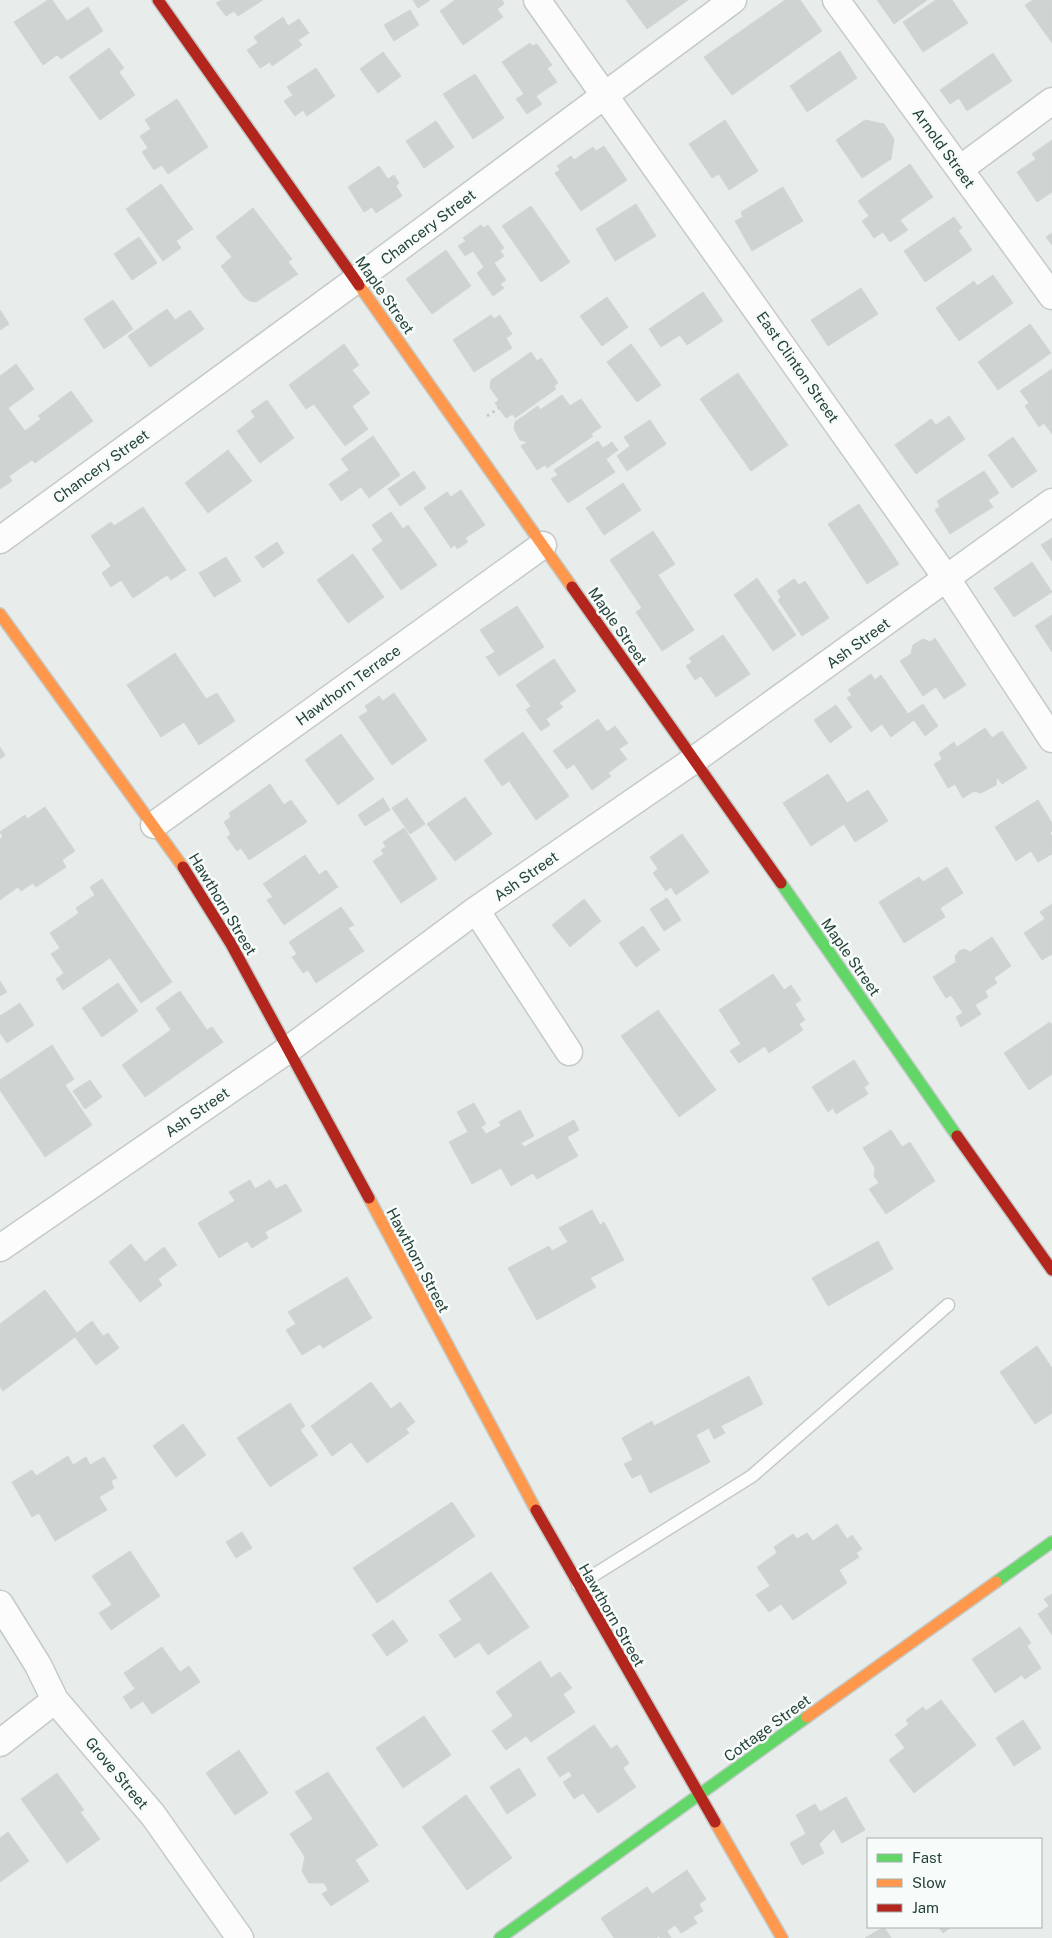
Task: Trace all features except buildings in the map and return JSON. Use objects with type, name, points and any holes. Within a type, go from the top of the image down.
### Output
[{"type":"main road","name":"Maple Street","points":[[158,0],[694,760],[980,1171],[1052,1270]]},
{"type":"main road","name":"Hawthorn Street","points":[[0,614],[178,859],[204,900],[289,1048],[490,1428],[578,1585],[782,1938]]},
{"type":"main road","name":"Cottage Street","points":[[500,1938],[1052,1542]]},
{"type":"street","name":"East Clinton Street","points":[[537,0],[947,579],[1052,739]]},
{"type":"street","name":"Chancery Street","points":[[0,540],[356,280],[733,0]]},
{"type":"street","name":"Arnold Street","points":[[836,0],[1052,296]]},
{"type":"street","points":[[960,170],[1052,101]]},
{"type":"street","name":"Ash Street","points":[[0,1248],[289,1048],[476,910],[694,760],[1052,502]]},
{"type":"street","name":"Hawthorn Terrace","points":[[154,826],[542,545]]},
{"type":"street","points":[[476,910],[569,1052]]},
{"type":"street","name":"Grove Street","points":[[0,1604],[38,1665],[55,1700],[153,1815],[240,1938]]},
{"type":"street","points":[[0,1743],[55,1700]]},
{"type":"lane","points":[[578,1585],[752,1476],[948,1305]]},
{"type":"path","points":[[487,416],[499,408]]},
{"type":"traffic: fast","points":[[781,883],[957,1136]]},
{"type":"traffic: fast","points":[[996,1582],[1052,1542]]},
{"type":"traffic: fast","points":[[500,1938],[807,1717]]},
{"type":"traffic: slow","points":[[359,285],[572,587]]},
{"type":"traffic: slow","points":[[0,614],[183,867]]},
{"type":"traffic: slow","points":[[369,1198],[536,1510]]},
{"type":"traffic: slow","points":[[807,1717],[996,1582]]},
{"type":"traffic: slow","points":[[715,1822],[782,1938]]},
{"type":"traffic: jam","points":[[158,0],[359,285]]},
{"type":"traffic: jam","points":[[572,587],[781,883]]},
{"type":"traffic: jam","points":[[183,867],[231,944],[369,1198]]},
{"type":"traffic: jam","points":[[957,1136],[1052,1270]]},
{"type":"traffic: jam","points":[[536,1510],[715,1822]]}]
